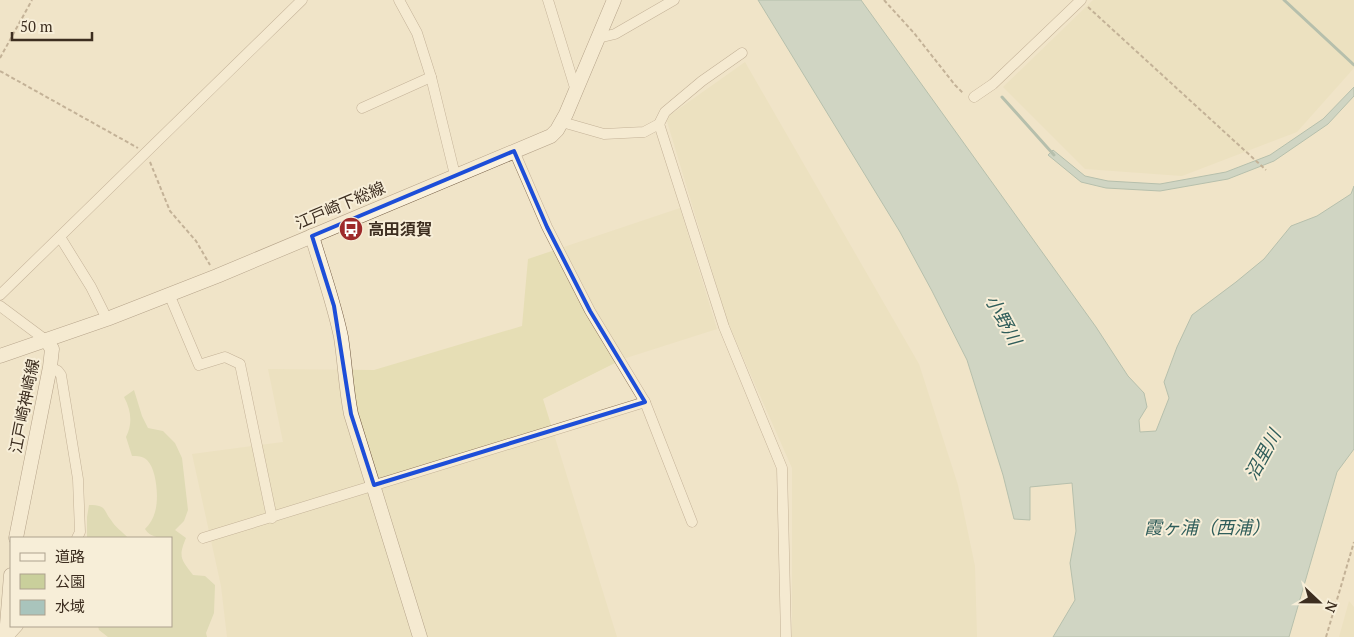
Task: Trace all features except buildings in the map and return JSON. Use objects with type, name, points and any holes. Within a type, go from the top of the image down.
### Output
[{"type":"main road","name":"江戸崎下総線","points":[[0,356],[107,319],[551,136],[562,122],[614,0]]},
{"type":"main road","points":[[312,236],[334,306],[341,338],[351,414],[420,637]]},
{"type":"main road","name":"江戸崎神崎線","points":[[16,537],[50,367],[52,349],[47,341]]},
{"type":"main road","points":[[7,637],[10,590]]},
{"type":"street","points":[[0,295],[302,0]]},
{"type":"street","points":[[399,0],[417,33],[431,77],[455,175]]},
{"type":"street","points":[[548,0],[576,91]]},
{"type":"street","points":[[598,38],[616,34],[674,0]]},
{"type":"street","points":[[974,97],[993,84],[1080,0]]},
{"type":"street","points":[[562,122],[604,134],[644,132],[659,124],[665,112],[702,81],[742,53]]},
{"type":"street","points":[[362,108],[431,77]]},
{"type":"street","points":[[659,124],[724,328],[782,468],[786,637]]},
{"type":"street","points":[[514,151],[547,227],[590,312],[645,402],[692,522]]},
{"type":"street","points":[[60,237],[91,287],[107,319]]},
{"type":"street","points":[[169,294],[199,365],[225,357],[240,364],[272,518]]},
{"type":"street","points":[[0,306],[47,341]]},
{"type":"street","points":[[50,367],[61,375],[78,479],[80,532],[78,537]]},
{"type":"street","points":[[203,538],[645,402]]},
{"type":"street","points":[[7,637],[17,627]]},
{"type":"path","points":[[0,58],[32,0]]},
{"type":"path","points":[[884,0],[914,33],[955,85],[963,93],[974,97]]},
{"type":"path","points":[[1080,0],[1266,170]]},
{"type":"path","points":[[1326,637],[1354,542]]},
{"type":"highlighted area","points":[[514,151],[547,227],[590,311],[645,402],[374,485],[351,414],[334,306],[312,236]]},
{"type":"shaded area","points":[[1093,0],[1354,0],[1354,68],[1297,132],[1182,176],[1085,169],[1003,87]]},
{"type":"shaded area","points":[[745,62],[919,364],[958,485],[975,566],[977,637],[792,637],[792,468],[727,321],[666,118]]},
{"type":"shaded area","points":[[680,208],[717,329],[623,359],[543,399],[617,637],[227,637],[221,586],[192,454],[283,442],[268,369],[374,370],[522,326],[528,259]]},
{"type":"shaded area","points":[[1349,601],[1354,607],[1354,637],[1339,637]]},
{"type":"green space","points":[[134,390],[148,428],[163,431],[175,443],[182,458],[188,510],[184,521],[175,530],[186,538],[182,550],[182,558],[189,570],[193,575],[205,576],[215,585],[214,613],[206,633],[207,637],[108,637],[99,630],[98,627],[172,627],[172,537],[153,536],[145,529],[155,512],[157,492],[155,477],[147,460],[142,457],[132,456],[126,437],[130,427],[130,417],[124,397]]},
{"type":"green space","points":[[89,505],[102,507],[115,525],[127,537],[87,537]]},
{"type":"water","name":"霞ヶ浦（西浦）","points":[[758,0],[861,0],[1096,327],[1128,376],[1144,393],[1147,407],[1139,420],[1140,432],[1156,431],[1169,398],[1164,382],[1177,347],[1192,315],[1264,259],[1291,226],[1317,216],[1351,194],[1354,186],[1354,449],[1337,472],[1289,637],[1053,637],[1075,600],[1070,563],[1076,531],[1072,483],[1030,487],[1030,520],[1014,519],[1003,475],[967,360],[900,232]]},
{"type":"water","points":[[1354,87],[1354,96],[1328,124],[1274,161],[1228,179],[1160,191],[1106,188],[1081,182],[1048,155],[1053,150],[1085,176],[1108,181],[1160,184],[1226,172],[1270,155],[1323,119]]},
{"type":"waterway","points":[[1284,0],[1354,65]]},
{"type":"waterway","points":[[1002,97],[1054,155]]},
{"type":"place","name":"高田須賀","points":[[351,229]]},
{"type":"water label","name":"小野川","points":[[1003,320]]},
{"type":"water label","name":"沼里川","points":[[1263,455]]}]
